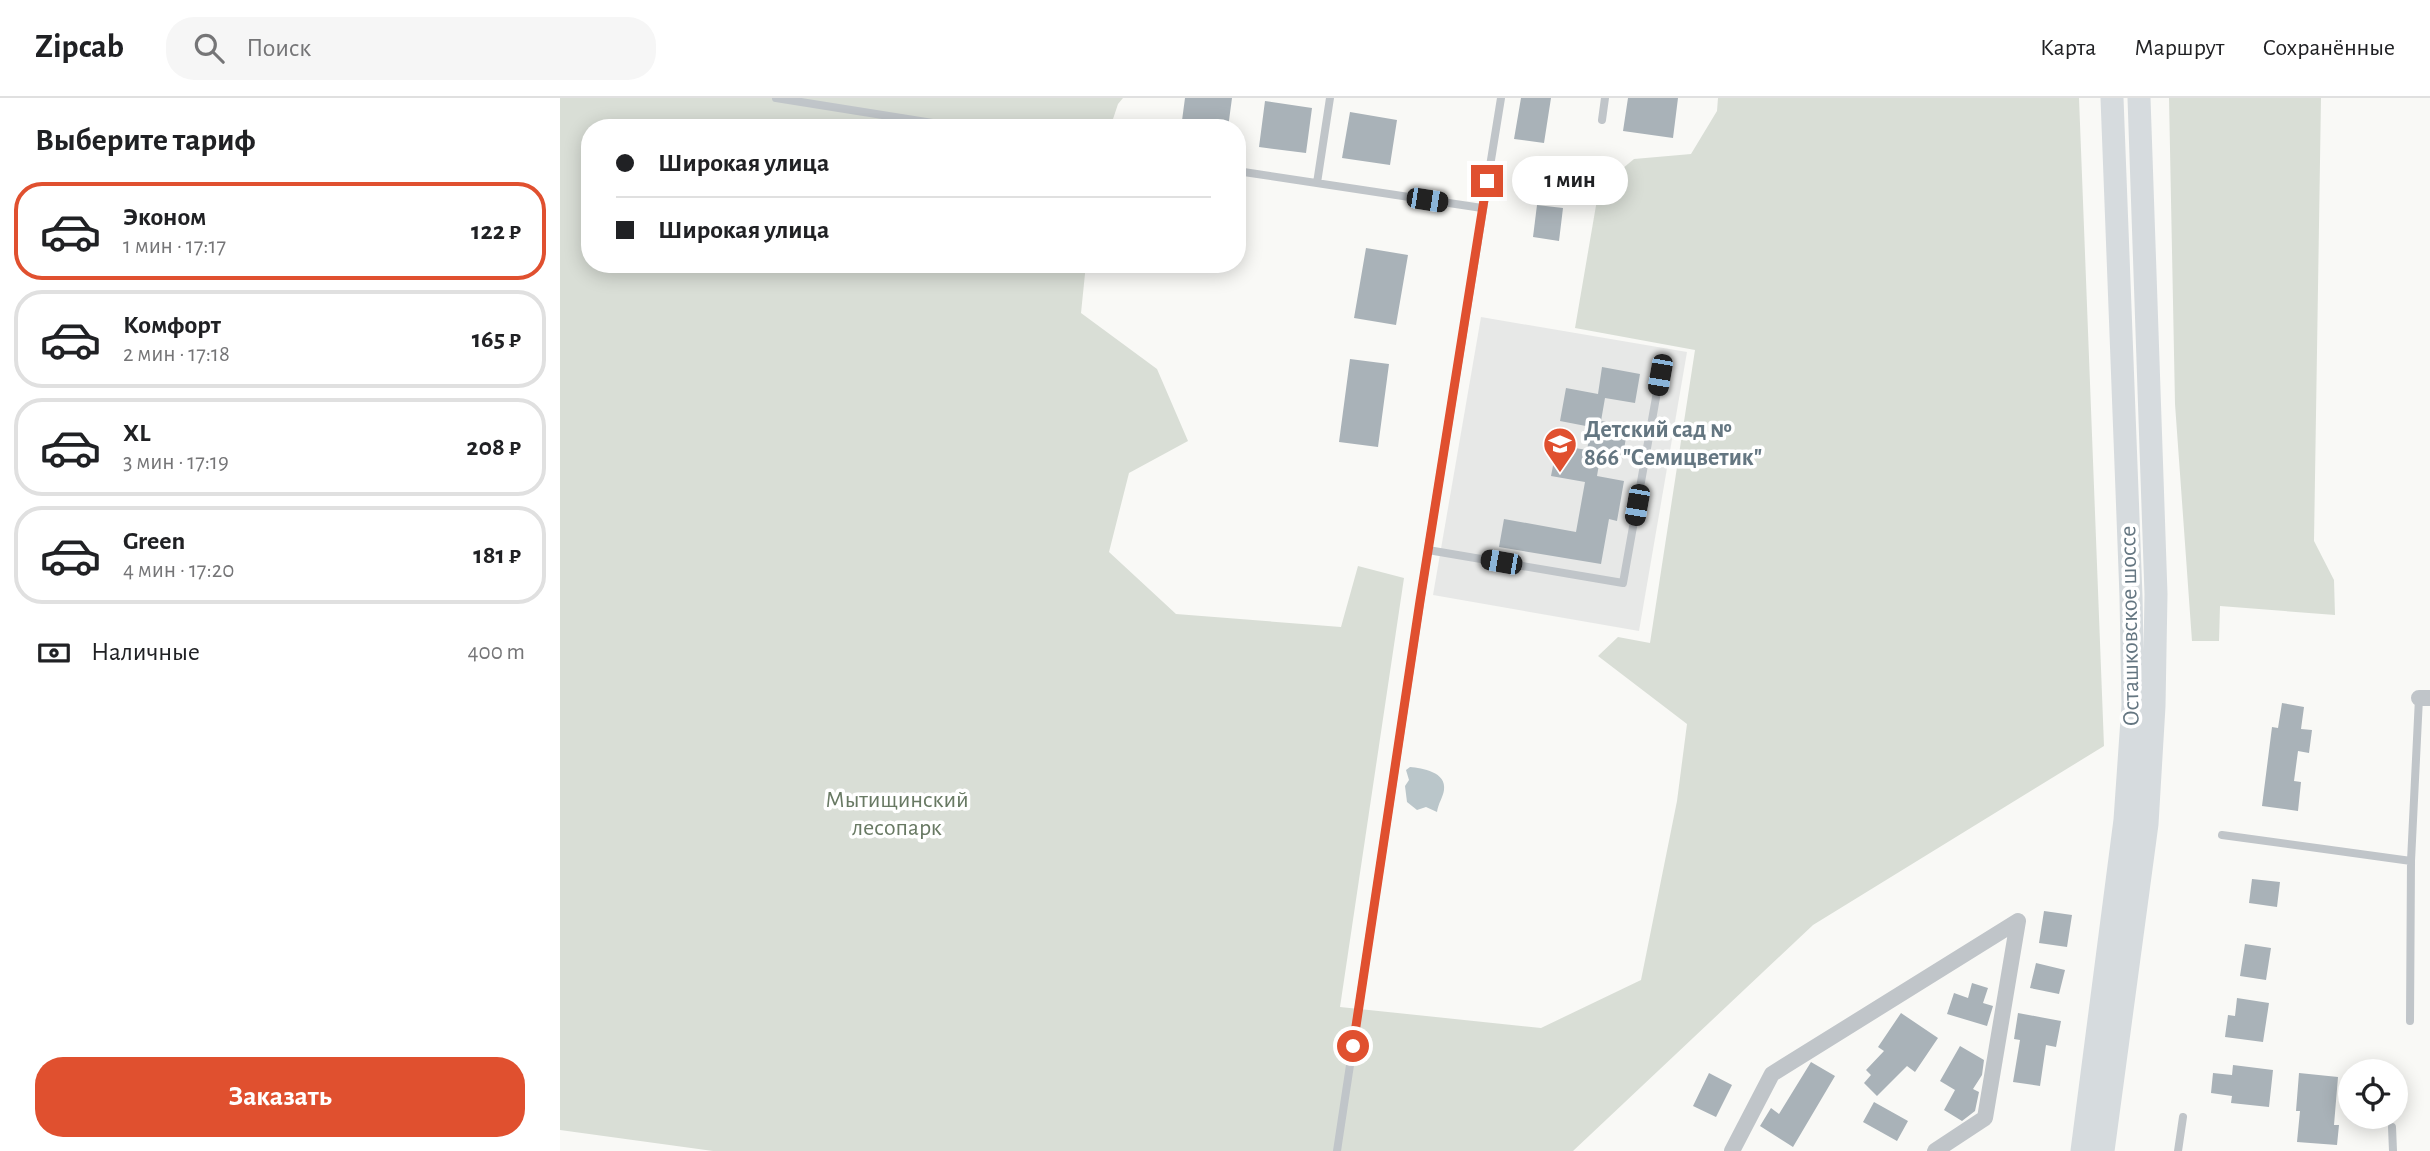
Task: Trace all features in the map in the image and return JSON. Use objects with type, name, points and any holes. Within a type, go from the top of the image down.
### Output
[{"type":"main road","name":"Осташковское шоссе","points":[[2082,1151],[2125,820],[2133,705],[2132,596],[2112,98]]},
{"type":"main road","name":"Осташковское шоссе","points":[[2103,1151],[2147,824],[2154,706],[2156,594],[2139,98]]},
{"type":"street","points":[[1732,1151],[1772,1074],[2018,920],[1985,1118],[1935,1151]]},
{"type":"lane","points":[[776,98],[908,119]]},
{"type":"lane","points":[[1317,183],[1331,98]]},
{"type":"lane","points":[[1337,1151],[1428,550],[1501,98]]},
{"type":"lane","points":[[1602,120],[1605,98]]},
{"type":"lane","points":[[1246,172],[1482,208]]},
{"type":"lane","points":[[1428,550],[1623,583],[1660,375]]},
{"type":"lane","points":[[2410,1021],[2411,861],[2425,698]]},
{"type":"lane","points":[[2222,835],[2411,861]]},
{"type":"lane","points":[[2178,1151],[2183,1117]]},
{"type":"lane","points":[[2392,1129],[2393,1151]]},
{"type":"shaded area","name":"Детский сад № 866 \"Семицветик\"","points":[[1481,317],[1687,352],[1639,631],[1433,595]]},
{"type":"shaded area","points":[[1410,767],[1433,772],[1442,779],[1444,790],[1437,812],[1426,807],[1417,810],[1407,802],[1405,786],[1409,780],[1406,770]]},
{"type":"green space","name":"Мытищинский лесопарк","points":[[560,98],[1123,98],[1113,119],[581,119],[581,273],[1085,273],[1081,313],[1157,369],[1188,441],[1129,473],[1109,552],[1176,614],[1341,627],[1358,566],[1404,578],[1340,1007],[1541,1028],[1641,980],[1677,801],[1687,724],[1598,656],[1618,637],[1650,643],[1695,350],[1575,328],[1599,188],[1634,159],[1691,154],[1717,111],[1718,98],[2079,98],[2104,746],[1813,925],[1573,1151],[713,1151],[560,1130]]},
{"type":"green space","points":[[2169,98],[2321,98],[2314,541],[2334,580],[2335,615],[2220,606],[2219,641],[2192,641],[2175,404]]},
{"type":"building","points":[[1185,98],[1232,98],[1229,119],[1182,119]]},
{"type":"building","points":[[1521,98],[1551,98],[1544,143],[1514,139]]},
{"type":"building","points":[[1628,98],[1678,98],[1673,138],[1623,131]]},
{"type":"building","points":[[1265,101],[1312,108],[1306,153],[1259,147]]},
{"type":"building","points":[[1350,112],[1397,120],[1390,165],[1342,158]]},
{"type":"building","points":[[1537,205],[1563,208],[1559,241],[1533,237]]},
{"type":"building","points":[[1366,248],[1408,255],[1396,325],[1354,318]]},
{"type":"building","points":[[1350,359],[1389,364],[1378,447],[1339,442]]},
{"type":"building","points":[[1602,367],[1640,374],[1635,403],[1605,398],[1601,421],[1628,426],[1623,455],[1601,452],[1597,476],[1624,481],[1617,521],[1609,519],[1601,564],[1499,547],[1504,519],[1576,532],[1585,482],[1551,476],[1557,445],[1587,450],[1591,427],[1560,421],[1566,388],[1598,394]]},
{"type":"building","points":[[2282,703],[2304,707],[2301,729],[2312,730],[2309,753],[2298,751],[2294,781],[2301,782],[2298,811],[2262,806],[2272,727],[2278,728]]},
{"type":"building","points":[[2252,879],[2280,882],[2277,907],[2249,903]]},
{"type":"building","points":[[2044,911],[2072,915],[2067,947],[2039,943]]},
{"type":"building","points":[[2245,944],[2271,948],[2266,980],[2240,976]]},
{"type":"building","points":[[2036,963],[2065,970],[2059,994],[2030,988]]},
{"type":"building","points":[[1972,983],[1988,988],[1983,1003],[1993,1006],[1987,1026],[1947,1014],[1954,993],[1968,998]]},
{"type":"building","points":[[2237,998],[2269,1003],[2263,1042],[2225,1037],[2228,1015],[2235,1016]]},
{"type":"building","points":[[1901,1013],[1938,1038],[1915,1072],[1907,1066],[1877,1096],[1864,1083],[1871,1075],[1866,1070],[1884,1051],[1878,1047]]},
{"type":"building","points":[[2018,1013],[2061,1021],[2056,1047],[2046,1045],[2040,1086],[2013,1082],[2020,1040],[2014,1039]]},
{"type":"building","points":[[1960,1046],[1984,1060],[1982,1075],[1973,1089],[1979,1092],[1975,1111],[1962,1121],[1944,1110],[1955,1090],[1940,1081]]},
{"type":"building","points":[[1811,1062],[1835,1076],[1793,1147],[1760,1126],[1771,1108],[1779,1114]]},
{"type":"building","points":[[2233,1065],[2273,1070],[2269,1107],[2231,1103],[2232,1096],[2211,1093],[2213,1073],[2232,1075]]},
{"type":"building","points":[[1709,1073],[1732,1085],[1716,1117],[1693,1106]]},
{"type":"building","points":[[2299,1073],[2338,1077],[2334,1125],[2338,1125],[2337,1145],[2297,1142],[2300,1111],[2296,1111]]},
{"type":"building","points":[[1874,1102],[1908,1121],[1897,1141],[1863,1122]]},
{"type":"place","name":"Детский сад № 866 \"Семицветик\"","points":[[1560,474]]},
{"type":"route","points":[[1353,1046],[1487,181]]}]
